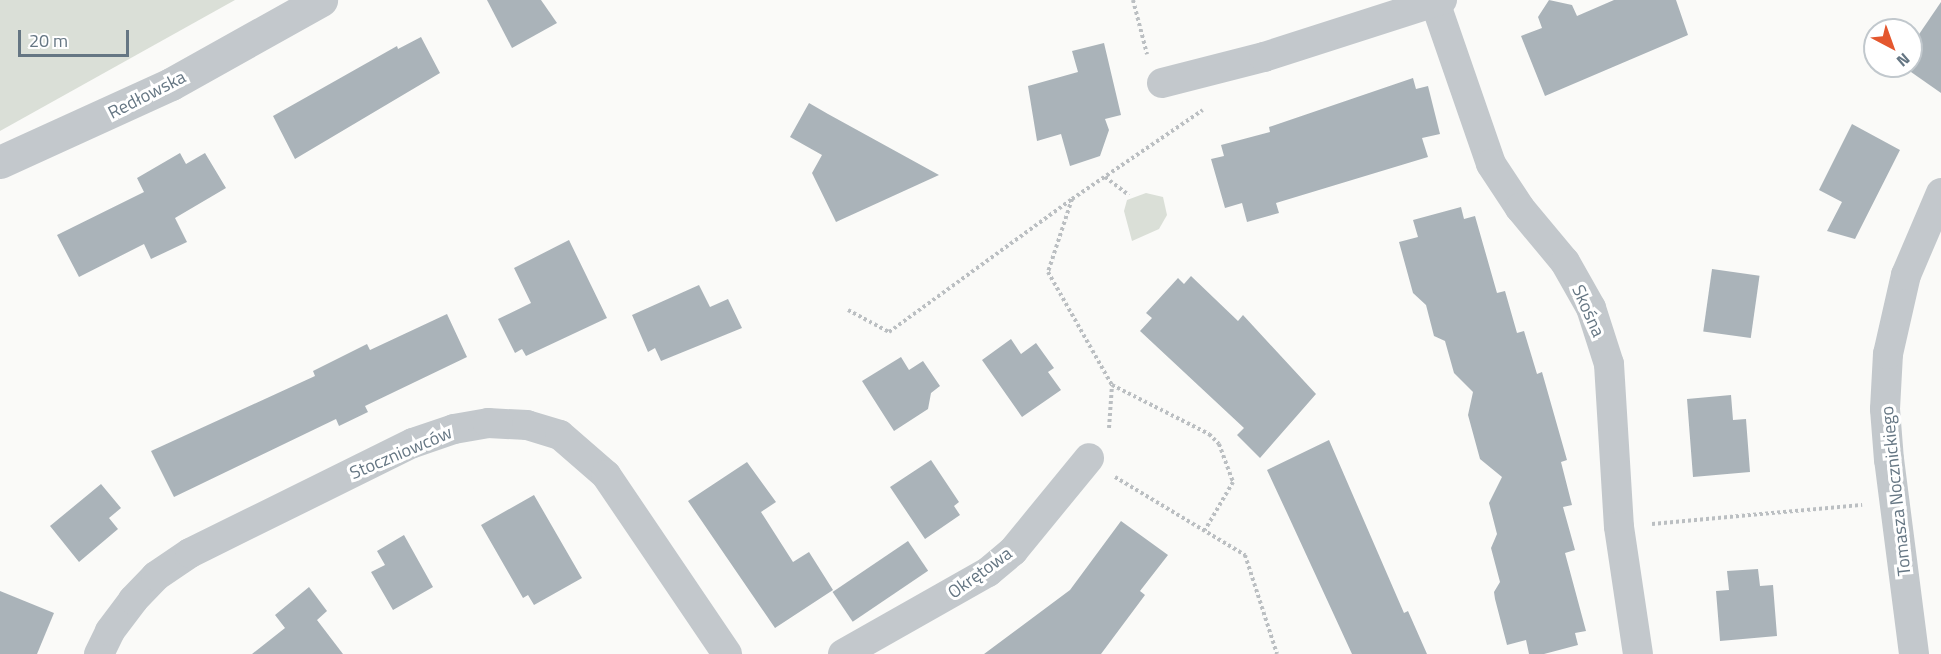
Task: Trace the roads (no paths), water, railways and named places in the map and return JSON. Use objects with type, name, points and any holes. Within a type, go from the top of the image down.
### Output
[{"type":"street","name":"Redłowska","points":[[0,162],[171,84],[321,0]]},
{"type":"street","name":"Skośna","points":[[1162,83],[1264,57],[1439,1],[1491,164],[1520,208],[1565,262],[1591,308],[1609,363],[1619,526],[1638,654]]},
{"type":"street","name":"Tomasza Nocznickiego","points":[[1914,654],[1885,409],[1888,354],[1906,275],[1941,193]]},
{"type":"street","name":"Stoczniowców","points":[[99,654],[110,631],[133,600],[156,576],[190,553],[413,443],[454,429],[488,423],[527,425],[560,435],[606,475],[727,654]]},
{"type":"street","name":"Okrętowa","points":[[843,654],[988,572],[1013,551],[1096,464]]}]
